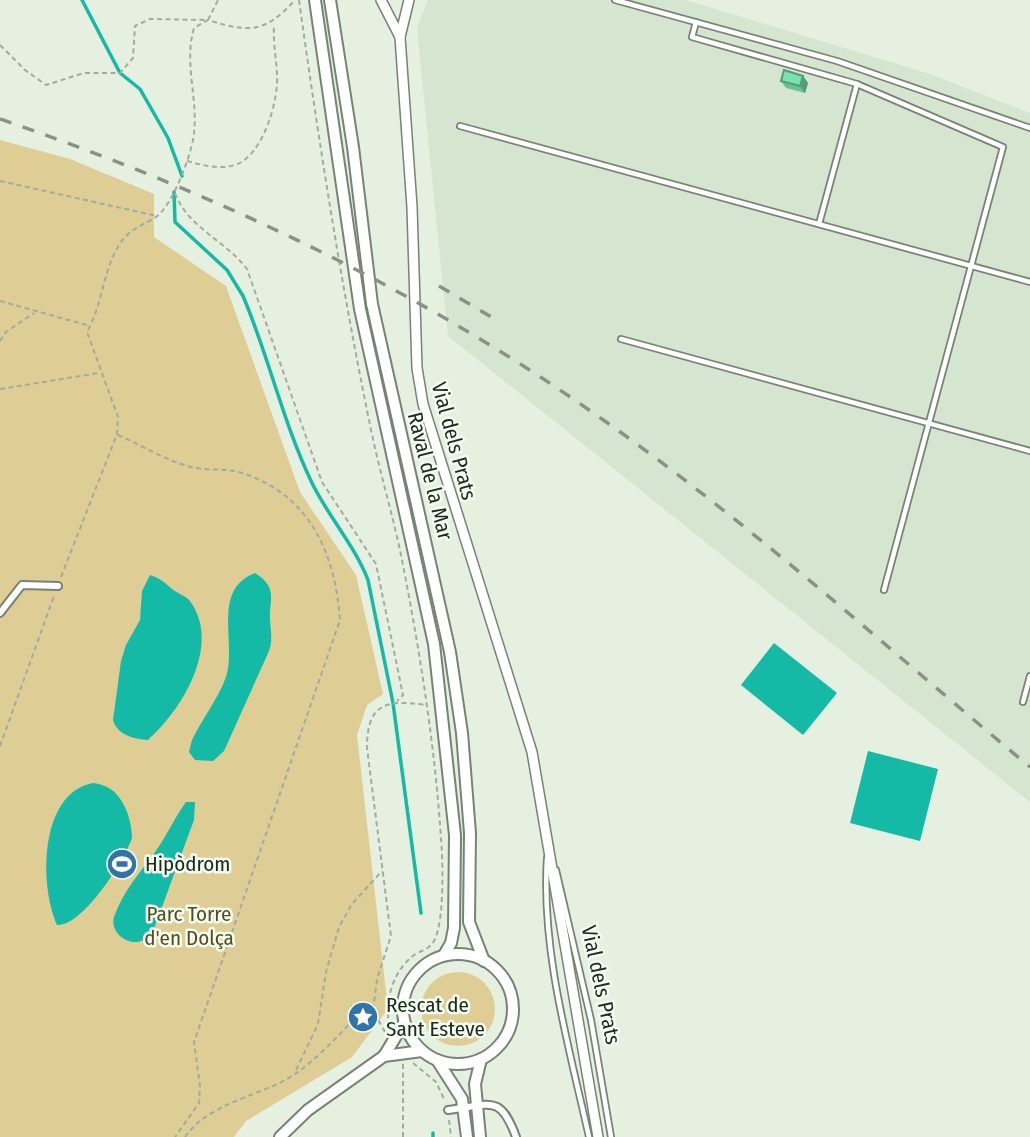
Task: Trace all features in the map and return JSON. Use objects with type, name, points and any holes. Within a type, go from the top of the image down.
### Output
[{"type":"street","name":"Raval de la Mar","points":[[315,0],[360,309],[434,645],[455,835],[454,928],[451,943],[444,955]]},
{"type":"street","name":"Raval de la Mar","points":[[330,0],[353,147],[372,304],[450,652],[462,733],[470,833],[469,922],[484,961],[503,978],[511,993],[513,1011],[510,1028],[502,1043],[481,1059]]},
{"type":"street","name":"Vial dels Prats","points":[[382,0],[400,37]]},
{"type":"street","name":"Vial dels Prats","points":[[408,0],[400,37],[412,207],[415,342],[423,404],[526,732],[548,843],[598,1137]]},
{"type":"street","points":[[0,612],[22,585],[58,586]]},
{"type":"street","points":[[481,1059],[464,1064],[437,1060],[422,1051],[404,1023],[403,1001],[410,981],[424,965],[444,955],[468,955],[484,961]]},
{"type":"street","points":[[384,1056],[404,1023]]},
{"type":"street","points":[[280,1137],[308,1110],[384,1056],[422,1051]]},
{"type":"street","points":[[480,1137],[475,1076],[481,1059]]},
{"type":"street","points":[[437,1060],[454,1083],[464,1108],[467,1137]]},
{"type":"street","points":[[448,1110],[496,1105],[507,1111],[516,1137]]},
{"type":"lane","points":[[615,0],[837,61],[1030,128]]},
{"type":"lane","points":[[696,22],[692,37],[857,84],[1003,147],[884,590]]},
{"type":"lane","points":[[819,224],[857,84]]},
{"type":"lane","points":[[460,126],[1030,282]]},
{"type":"lane","points":[[621,339],[1030,451]]},
{"type":"lane","points":[[1023,702],[1030,676]]},
{"type":"lane","name":"Vial dels Prats","points":[[548,843],[545,880],[552,952],[589,1137]]},
{"type":"lane","name":"Vial dels Prats","points":[[548,843],[581,975],[611,1137]]},
{"type":"path","points":[[0,746],[117,434],[118,417],[87,332],[122,241],[141,224],[158,216],[174,192],[182,173],[193,141],[189,46],[194,28],[208,20],[218,0]]},
{"type":"path","points":[[0,45],[25,70],[47,85],[84,73],[120,73],[133,58],[135,26],[150,19],[208,20],[250,29],[274,24],[297,0]]},
{"type":"path","points":[[297,0],[324,185],[347,314],[373,443],[402,558],[426,705],[441,842],[440,926],[432,944],[412,957],[393,982],[387,1016],[394,1039]]},
{"type":"path","points":[[186,161],[227,167],[239,164],[257,143],[272,114],[275,97],[274,24]]},
{"type":"path","points":[[0,181],[158,216]]},
{"type":"path","points":[[174,192],[181,210],[236,253],[247,269],[322,482],[376,564],[403,695],[375,713],[367,726],[391,936],[377,979],[373,1011],[384,1031],[394,1039]]},
{"type":"path","points":[[0,301],[13,302],[35,312],[91,326]]},
{"type":"path","points":[[0,341],[6,332],[35,312]]},
{"type":"path","points":[[0,388],[101,373]]},
{"type":"path","points":[[117,434],[193,468],[209,467],[240,472],[288,496],[310,522],[326,549],[337,583],[340,620],[194,1042],[200,1086],[199,1103],[175,1137]]},
{"type":"path","points":[[397,701],[426,705]]},
{"type":"path","points":[[294,1074],[318,1024],[326,972],[339,927],[352,904],[382,871]]},
{"type":"path","points":[[184,1137],[193,1125],[294,1074],[350,1023],[351,1006],[373,1011]]},
{"type":"path","points":[[403,1052],[436,1082],[448,1110],[451,1137]]},
{"type":"path","points":[[403,1052],[403,1137]]},
{"type":"shaded area","points":[[428,0],[686,0],[927,73],[1030,113],[1030,802],[448,336],[417,28]]},
{"type":"green space","name":"Parc Torre d'en Dolça","points":[[0,140],[70,159],[154,194],[154,237],[226,286],[300,492],[356,575],[383,694],[367,705],[357,735],[388,1009],[352,1057],[246,1121],[234,1137],[0,1137]]},
{"type":"green space","points":[[458,972],[472,975],[484,983],[492,995],[495,1009],[492,1023],[484,1035],[472,1043],[458,1046],[444,1043],[432,1035],[424,1023],[421,1009],[424,995],[432,983],[444,975]]},
{"type":"water","points":[[255,573],[265,581],[271,594],[269,651],[224,751],[213,761],[195,760],[189,752],[192,740],[226,677],[229,663],[229,604],[233,592],[242,581]]},
{"type":"water","points":[[150,575],[162,580],[190,601],[199,618],[202,637],[200,656],[185,694],[148,740],[122,733],[113,720],[121,661],[126,645],[140,620],[142,591]]},
{"type":"water","points":[[774,643],[837,693],[803,735],[741,685]]},
{"type":"water","points":[[868,751],[938,769],[920,841],[850,823]]},
{"type":"water","points":[[93,783],[110,789],[122,802],[129,819],[132,838],[112,876],[90,904],[79,915],[57,925],[47,888],[46,866],[53,822],[62,804],[75,790]]},
{"type":"water","points":[[186,802],[195,802],[194,820],[155,926],[145,939],[139,942],[128,941],[118,934],[113,923],[118,907]]},
{"type":"building","points":[[784,70],[803,76],[800,86],[781,81]]},
{"type":"waterway","points":[[82,0],[120,73],[140,89],[168,138],[182,176]]},
{"type":"waterway","points":[[174,192],[175,222],[227,270],[243,296],[284,414],[312,483],[356,555],[368,580],[393,703],[421,913]]},
{"type":"railway","points":[[0,119],[152,176],[299,241],[442,317],[511,358],[579,403],[696,489],[809,580],[1030,767]]},
{"type":"railway","points":[[439,286],[493,318]]},
{"type":"place","name":"Hipòdrom","points":[[122,864]]},
{"type":"place","name":"Rescat de Sant Esteve","points":[[363,1017]]}]
